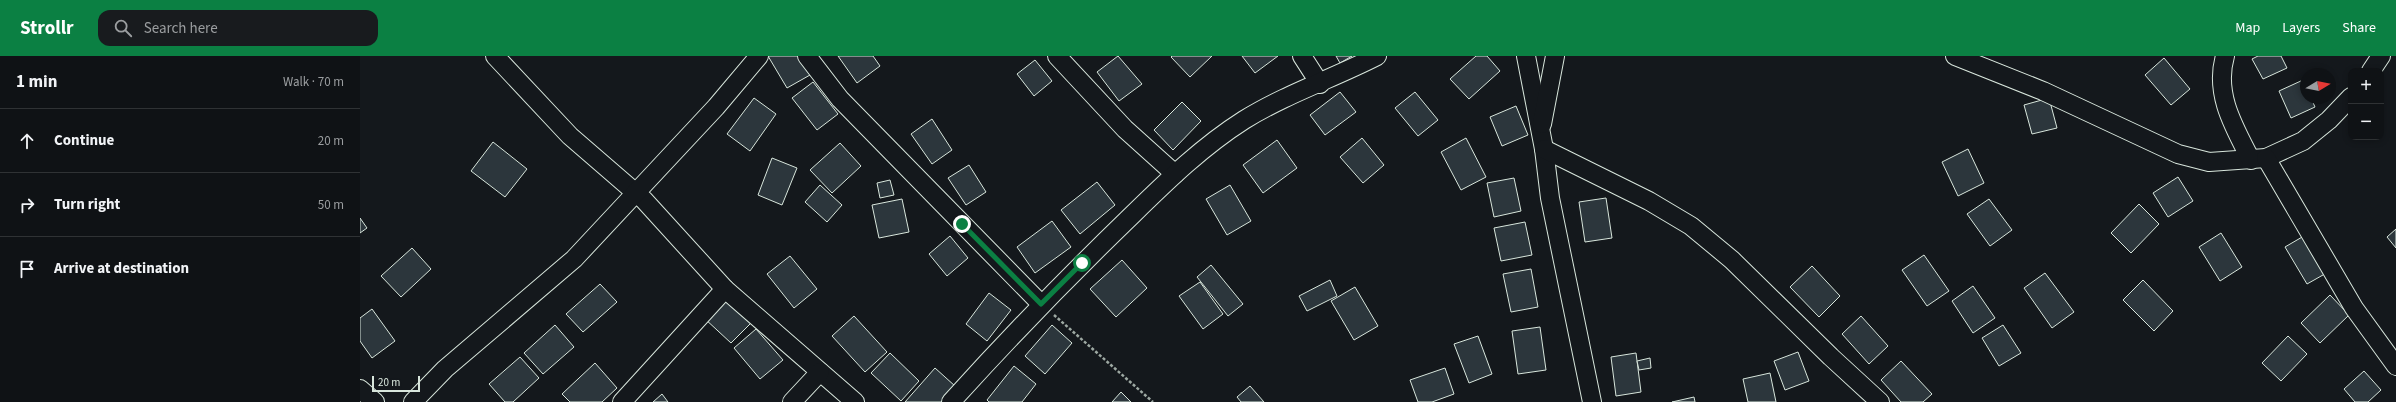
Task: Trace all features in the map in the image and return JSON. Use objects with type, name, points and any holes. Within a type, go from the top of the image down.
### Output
[{"type":"street","points":[[496,56],[570,136],[635,192],[725,289],[854,402]]},
{"type":"street","points":[[413,402],[445,369],[574,259],[716,107],[759,56]]},
{"type":"street","points":[[807,56],[840,99],[1041,304]]},
{"type":"street","points":[[1058,56],[1125,129],[1174,174]]},
{"type":"street","points":[[1302,56],[1320,84]]},
{"type":"street","points":[[951,402],[1041,304],[1174,174],[1208,145],[1245,120],[1377,56]]},
{"type":"street","points":[[1526,56],[1544,149],[1550,198],[1592,402]]},
{"type":"street","points":[[1540,130],[1555,56]]},
{"type":"street","points":[[1955,56],[2043,91],[2178,154],[2209,162],[2258,159],[2303,141],[2329,120],[2348,100]]},
{"type":"street","points":[[2225,56],[2222,66],[2222,88],[2225,105],[2354,308],[2396,366]]},
{"type":"street","points":[[2373,68],[2381,56]]},
{"type":"street","points":[[1544,149],[1649,201],[1691,226],[1732,260],[1832,358],[1880,402]]},
{"type":"street","points":[[622,402],[725,289]]},
{"type":"street","points":[[792,402],[820,372]]},
{"type":"street","points":[[360,389],[375,402]]},
{"type":"path","points":[[1041,304],[1153,402]]},
{"type":"building","points":[[768,56],[798,56],[810,75],[787,88]]},
{"type":"building","points":[[838,56],[873,56],[880,66],[857,83]]},
{"type":"building","points":[[1118,56],[1142,84],[1119,101],[1097,72]]},
{"type":"building","points":[[1212,56],[1190,77],[1171,57]]},
{"type":"building","points":[[1242,56],[1278,56],[1255,73]]},
{"type":"building","points":[[1336,56],[1352,56],[1340,63]]},
{"type":"building","points":[[1476,56],[1487,56],[1500,71],[1469,99],[1450,79]]},
{"type":"building","points":[[2258,56],[2281,56],[2287,68],[2263,79],[2252,59]]},
{"type":"building","points":[[2164,58],[2190,89],[2171,105],[2145,75]]},
{"type":"building","points":[[1035,60],[1052,81],[1034,96],[1017,74]]},
{"type":"building","points":[[2300,81],[2300,104],[2314,104],[2315,107],[2291,118],[2279,91]]},
{"type":"building","points":[[813,82],[838,114],[817,130],[792,98]]},
{"type":"building","points":[[1340,92],[1356,112],[1325,135],[1310,115]]},
{"type":"building","points":[[1415,92],[1438,120],[1418,136],[1395,108]]},
{"type":"building","points":[[754,98],[776,114],[750,151],[727,134]]},
{"type":"building","points":[[2049,98],[2057,128],[2032,134],[2024,105]]},
{"type":"building","points":[[1182,102],[1201,121],[1173,150],[1154,130]]},
{"type":"building","points":[[1516,106],[1528,135],[1502,146],[1490,117]]},
{"type":"building","points":[[932,119],[952,150],[932,164],[911,134]]},
{"type":"building","points":[[1362,138],[1384,165],[1363,183],[1340,157]]},
{"type":"building","points":[[1466,138],[1486,177],[1461,190],[1441,152]]},
{"type":"building","points":[[1277,140],[1297,168],[1263,193],[1243,165]]},
{"type":"building","points":[[493,142],[527,169],[505,197],[471,171]]},
{"type":"building","points":[[840,143],[861,166],[832,193],[810,170]]},
{"type":"building","points":[[1968,149],[1984,183],[1958,196],[1942,162]]},
{"type":"building","points":[[772,158],[797,168],[782,205],[758,195]]},
{"type":"building","points":[[969,165],[986,192],[966,205],[948,178]]},
{"type":"building","points":[[2178,177],[2193,201],[2168,217],[2153,193]]},
{"type":"building","points":[[1514,178],[1521,211],[1494,217],[1487,183]]},
{"type":"building","points":[[890,180],[894,195],[880,198],[877,183]]},
{"type":"building","points":[[1097,182],[1115,205],[1080,234],[1061,210]]},
{"type":"building","points":[[820,185],[842,205],[827,222],[805,202]]},
{"type":"building","points":[[1230,185],[1251,221],[1227,235],[1206,199]]},
{"type":"building","points":[[1606,198],[1612,238],[1585,242],[1579,202]]},
{"type":"building","points":[[902,199],[909,232],[879,238],[872,205]]},
{"type":"building","points":[[1989,199],[2012,230],[1990,246],[1967,214]]},
{"type":"building","points":[[2139,204],[2159,224],[2131,253],[2111,233]]},
{"type":"building","points":[[360,218],[367,228],[360,233]]},
{"type":"building","points":[[1052,221],[1071,247],[1035,273],[1017,247]]},
{"type":"building","points":[[1525,222],[1532,255],[1501,261],[1494,228]]},
{"type":"building","points":[[2396,229],[2396,248],[2387,237]]},
{"type":"building","points":[[2221,233],[2242,267],[2220,281],[2199,247]]},
{"type":"building","points":[[2309,233],[2330,271],[2307,284],[2285,247]]},
{"type":"building","points":[[950,236],[968,258],[947,276],[929,254]]},
{"type":"building","points":[[412,248],[431,269],[401,297],[381,276]]},
{"type":"building","points":[[1924,255],[1949,291],[1927,306],[1902,270]]},
{"type":"building","points":[[790,256],[817,289],[794,308],[767,274]]},
{"type":"building","points":[[1122,260],[1147,288],[1116,317],[1090,289]]},
{"type":"building","points":[[1211,265],[1243,304],[1228,316],[1197,277]]},
{"type":"building","points":[[1812,266],[1840,296],[1819,317],[1790,287]]},
{"type":"building","points":[[1531,269],[1538,307],[1511,312],[1503,274]]},
{"type":"building","points":[[2045,273],[2074,312],[2052,328],[2024,288]]},
{"type":"building","points":[[1330,280],[1337,296],[1307,311],[1299,296]]},
{"type":"building","points":[[2143,280],[2173,311],[2154,331],[2123,300]]},
{"type":"building","points":[[1200,282],[1223,314],[1203,329],[1179,296]]},
{"type":"building","points":[[600,284],[617,302],[583,332],[566,314]]},
{"type":"building","points":[[1973,286],[1995,318],[1973,333],[1952,301]]},
{"type":"building","points":[[1355,287],[1378,326],[1354,340],[1331,301]]},
{"type":"building","points":[[989,293],[1011,310],[987,341],[966,324]]},
{"type":"building","points":[[2330,295],[2349,315],[2320,343],[2301,323]]},
{"type":"building","points":[[723,297],[751,323],[731,343],[704,318]]},
{"type":"building","points":[[372,309],[395,341],[372,358],[360,341],[360,318]]},
{"type":"building","points":[[854,316],[887,352],[865,372],[832,336]]},
{"type":"building","points":[[1861,316],[1888,346],[1869,364],[1842,334]]},
{"type":"building","points":[[555,325],[574,347],[543,374],[524,353]]},
{"type":"building","points":[[1052,325],[1072,343],[1045,374],[1025,356]]},
{"type":"building","points":[[2003,325],[2021,353],[1999,366],[1982,338]]},
{"type":"building","points":[[1540,327],[1546,370],[1518,374],[1512,331]]},
{"type":"building","points":[[756,329],[783,360],[760,379],[734,348]]},
{"type":"building","points":[[1478,336],[1492,374],[1469,383],[1454,344]]},
{"type":"building","points":[[2288,336],[2307,354],[2281,381],[2262,363]]},
{"type":"building","points":[[1798,352],[1809,381],[1785,390],[1774,361]]},
{"type":"building","points":[[890,353],[919,381],[901,401],[871,373]]},
{"type":"building","points":[[1636,353],[1641,392],[1616,396],[1611,357]]},
{"type":"building","points":[[520,357],[539,378],[513,402],[505,402],[489,384]]},
{"type":"building","points":[[1650,358],[1651,368],[1639,370],[1637,361]]},
{"type":"building","points":[[1901,361],[1932,394],[1923,402],[1901,402],[1881,380]]},
{"type":"building","points":[[595,363],[617,388],[602,402],[570,402],[562,394]]},
{"type":"building","points":[[1014,366],[1036,384],[1022,402],[989,402],[987,400]]},
{"type":"building","points":[[935,368],[955,386],[941,402],[905,402]]},
{"type":"building","points":[[1445,368],[1454,394],[1432,402],[1418,402],[1410,380]]},
{"type":"building","points":[[2364,371],[2381,390],[2368,402],[2355,402],[2344,389]]},
{"type":"building","points":[[1770,373],[1776,402],[1748,402],[1743,379]]},
{"type":"building","points":[[1250,386],[1264,402],[1241,402],[1237,397]]},
{"type":"building","points":[[1121,392],[1131,402],[1112,402]]},
{"type":"building","points":[[662,394],[668,402],[653,402]]},
{"type":"building","points":[[1694,397],[1695,402],[1672,402]]},
{"type":"route","points":[[962,224],[1041,304],[1082,263]]}]
